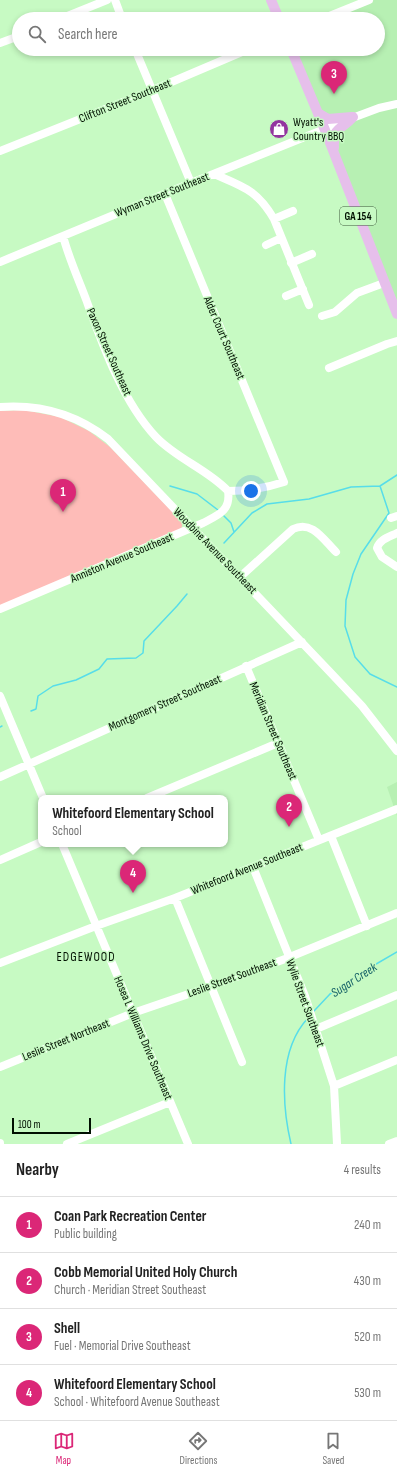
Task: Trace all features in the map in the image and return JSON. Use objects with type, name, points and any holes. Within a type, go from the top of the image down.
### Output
[{"type":"main road","points":[[271,0],[276,12]]},
{"type":"main road","name":"GA 154","points":[[294,56],[335,154],[397,314]]},
{"type":"main road","points":[[318,113],[328,118],[353,117]]},
{"type":"main road","points":[[335,154],[335,134],[341,125],[353,117]]},
{"type":"street","points":[[77,12],[107,0]]},
{"type":"street","points":[[114,0],[119,12]]},
{"type":"street","points":[[339,12],[369,0]]},
{"type":"street","points":[[0,43],[12,39]]},
{"type":"street","points":[[137,56],[191,183]]},
{"type":"street","name":"Clifton Street Southeast","points":[[0,151],[232,56]]},
{"type":"street","name":"Wyman Street Southeast","points":[[0,262],[191,183],[325,130],[353,117],[397,104]]},
{"type":"street","points":[[214,174],[244,187],[254,194],[268,208],[274,219],[309,305]]},
{"type":"street","name":"Alder Court Southeast","points":[[165,194],[284,482],[268,487],[243,491],[228,491]]},
{"type":"street","points":[[274,219],[293,211]]},
{"type":"street","name":"Paxon Street Southeast","points":[[63,236],[104,348],[138,414],[163,444],[186,461],[212,476],[228,491]]},
{"type":"street","points":[[266,245],[281,238]]},
{"type":"street","points":[[291,263],[312,254]]},
{"type":"street","points":[[322,316],[335,312],[357,293],[384,283]]},
{"type":"street","points":[[286,296],[303,290]]},
{"type":"street","points":[[329,368],[397,341]]},
{"type":"street","name":"Woodbine Avenue Southeast","points":[[0,407],[24,406],[46,409],[74,418],[93,428],[108,439],[362,706],[397,751]]},
{"type":"street","name":"Anniston Avenue Southeast","points":[[0,609],[192,528],[223,511],[229,502],[228,491]]},
{"type":"street","points":[[240,577],[297,527],[306,526],[312,528],[336,552]]},
{"type":"street","points":[[397,533],[382,540],[377,548],[382,557],[397,567]]},
{"type":"street","name":"Montgomery Street Southeast","points":[[0,777],[302,642]]},
{"type":"street","name":"Meridian Street Southeast","points":[[246,666],[320,840]]},
{"type":"street","points":[[0,696],[42,795]]},
{"type":"street","points":[[154,795],[278,743]]},
{"type":"street","name":"Whitefoord Avenue Southeast","points":[[0,963],[96,926],[175,898],[320,840],[396,812]]},
{"type":"street","points":[[331,836],[367,926]]},
{"type":"street","points":[[0,860],[38,843]]},
{"type":"street","name":"Hosea L Williams Drive Southeast","points":[[63,847],[188,1144]]},
{"type":"street","name":"Wylie Street Southeast","points":[[253,867],[305,996],[334,1086],[337,1144]]},
{"type":"street","points":[[175,898],[242,1062]]},
{"type":"street","name":"Leslie Street Southeast","points":[[133,1013],[212,986],[289,957],[397,913]]},
{"type":"street","points":[[316,1029],[397,995]]},
{"type":"street","name":"Leslie Street Northeast","points":[[0,1067],[133,1013]]},
{"type":"street","points":[[334,1086],[397,1060]]},
{"type":"street","points":[[67,1144],[170,1102]]},
{"type":"street","points":[[389,1144],[397,1141]]},
{"type":"shaded area","points":[[370,0],[397,0],[397,313],[292,56],[385,56],[385,12],[339,12]]},
{"type":"shaded area","points":[[24,410],[60,417],[89,431],[110,447],[183,523],[181,529],[0,607],[0,411]]},
{"type":"shaded area","points":[[397,782],[397,816],[387,787]]},
{"type":"waterway","points":[[224,543],[252,513],[267,504],[309,499],[351,487],[380,486],[397,475]]},
{"type":"waterway","points":[[170,486],[197,494],[218,510]]},
{"type":"waterway","name":"Sugar Creek","points":[[380,486],[389,513],[361,554],[353,574],[346,600],[345,626],[355,657],[370,674],[397,687]]},
{"type":"waterway","points":[[224,516],[231,523],[234,532]]},
{"type":"waterway","points":[[31,711],[36,709],[38,696],[53,686],[76,680],[99,669],[107,659],[136,658],[143,653],[144,641],[187,594]]},
{"type":"waterway","name":"Sugar Creek","points":[[314,1011],[330,994],[397,952]]},
{"type":"waterway","name":"Sugar Creek","points":[[291,1144],[285,1095],[287,1062],[291,1046],[298,1031],[308,1018]]},
{"type":"place","name":"Shell","points":[[334,94]]},
{"type":"place","name":"Wyatt's Country BBQ","points":[[279,129]]},
{"type":"place","name":"Coan Park Recreation Center","points":[[63,512]]},
{"type":"place","name":"Cobb Memorial United Holy Church","points":[[289,827]]},
{"type":"place","name":"Whitefoord Elementary School","points":[[133,893]]},
{"type":"district","name":"EDGEWOOD","points":[[86,957]]}]
